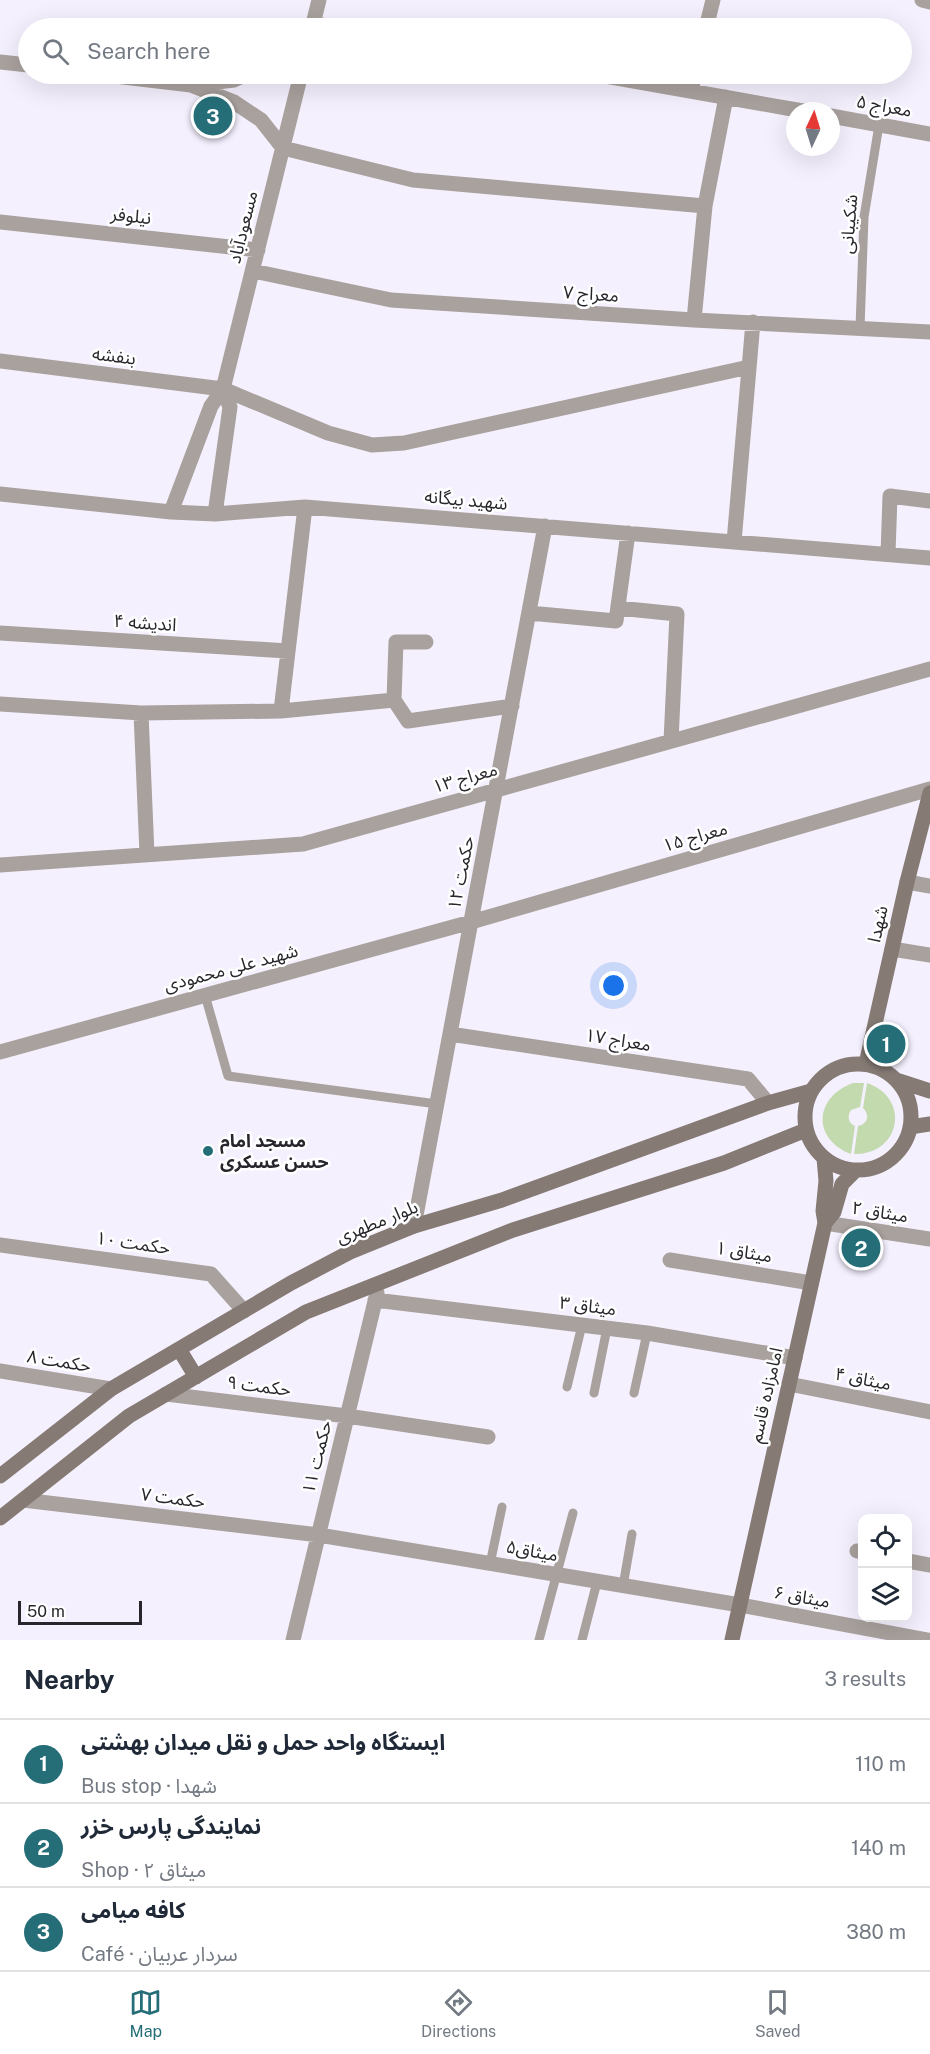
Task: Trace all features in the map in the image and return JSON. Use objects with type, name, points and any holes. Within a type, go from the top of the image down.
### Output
[{"type":"street","points":[[314,18],[319,0]]},
{"type":"street","points":[[708,18],[713,0]]},
{"type":"street","points":[[922,0],[930,2]]},
{"type":"street","points":[[0,62],[18,64]]},
{"type":"street","points":[[183,84],[200,84]]},
{"type":"street","name":"مسعودآباد","points":[[171,512],[211,406],[223,389],[299,84]]},
{"type":"street","points":[[651,84],[786,108]]},
{"type":"street","points":[[691,91],[693,84]]},
{"type":"street","points":[[191,85],[234,102],[261,120],[283,147],[413,180],[705,206]]},
{"type":"street","points":[[694,320],[705,206],[726,97]]},
{"type":"street","name":"معراج ۵","points":[[840,118],[930,134]]},
{"type":"street","name":"نیلوفر","points":[[0,222],[258,250]]},
{"type":"street","name":"معراج ۷","points":[[252,271],[391,300],[694,320],[930,332]]},
{"type":"street","points":[[734,542],[753,322]]},
{"type":"street","name":"بنفشه","points":[[0,361],[223,389],[328,433],[372,445],[404,443],[749,367]]},
{"type":"street","name":"مسعودآباد","points":[[215,514],[230,407],[223,389]]},
{"type":"street","name":"شهید بیگانه","points":[[0,494],[171,512],[215,514],[305,507],[930,558]]},
{"type":"street","points":[[888,554],[890,496],[930,501]]},
{"type":"street","points":[[281,711],[305,507]]},
{"type":"street","name":"حکمت ۱۲","points":[[414,1226],[545,526]]},
{"type":"street","points":[[529,614],[616,621],[628,533]]},
{"type":"street","points":[[618,608],[677,614],[671,741]]},
{"type":"street","name":"اندیشه ۴","points":[[0,633],[288,651]]},
{"type":"street","points":[[426,642],[396,642],[394,700],[408,721],[512,706]]},
{"type":"street","name":"معراج ۱۳","points":[[0,865],[303,844],[930,669]]},
{"type":"street","points":[[0,704],[141,713],[281,711],[394,700]]},
{"type":"street","points":[[141,713],[147,855]]},
{"type":"street","name":"معراج ۱۵","points":[[471,922],[930,791]]},
{"type":"street","name":"شهدا","points":[[866,1064],[930,791]]},
{"type":"street","points":[[907,882],[930,886]]},
{"type":"street","name":"شهید علی محمودی","points":[[0,1052],[471,922]]},
{"type":"street","points":[[892,949],[930,955]]},
{"type":"street","name":"معراج ۱۷","points":[[450,1034],[748,1079],[768,1103]]},
{"type":"street","points":[[896,1080],[906,1094],[911,1111],[910,1127],[903,1144],[891,1158],[874,1167],[856,1170],[838,1166],[824,1158],[813,1145],[806,1130],[804,1116],[806,1103],[811,1090],[818,1081],[839,1067],[866,1064],[882,1070],[896,1080],[930,1091]]},
{"type":"street","name":"بلوار مطهری","points":[[0,1476],[111,1389],[350,1252],[414,1226],[502,1200],[768,1103],[811,1090]]},
{"type":"street","points":[[910,1127],[930,1124]]},
{"type":"street","points":[[0,1518],[129,1416],[306,1312],[513,1230],[724,1163],[806,1130]]},
{"type":"street","name":"امامزاده قاسم","points":[[732,1640],[825,1223],[824,1158]]},
{"type":"street","points":[[825,1223],[834,1212],[842,1184],[856,1170]]},
{"type":"street","name":"میثاق ۲","points":[[825,1223],[930,1239]]},
{"type":"street","name":"حکمت ۱۰","points":[[0,1245],[211,1274],[244,1311]]},
{"type":"street","name":"میثاق ۱","points":[[670,1260],[811,1283]]},
{"type":"street","name":"حکمت ۱۱","points":[[294,1640],[379,1283]]},
{"type":"street","name":"میثاق ۳","points":[[375,1300],[647,1333],[795,1358]]},
{"type":"street","points":[[179,1349],[195,1377]]},
{"type":"street","name":"حکمت ۸","points":[[0,1371],[111,1389]]},
{"type":"street","name":"میثاق ۴","points":[[789,1384],[930,1412]]},
{"type":"street","name":"حکمت ۹","points":[[166,1394],[347,1416],[488,1437]]},
{"type":"street","name":"حکمت ۷","points":[[23,1500],[319,1535]]},
{"type":"street","name":"میثاق۵","points":[[319,1535],[740,1605]]},
{"type":"street","points":[[912,1562],[930,1565]]},
{"type":"street","name":"میثاق ۶","points":[[740,1605],[928,1640]]},
{"type":"lane","name":"شکیبانی","points":[[860,328],[864,217],[879,125]]},
{"type":"lane","points":[[205,996],[228,1076],[437,1104]]},
{"type":"lane","points":[[567,1387],[582,1325]]},
{"type":"lane","points":[[594,1393],[606,1328]]},
{"type":"lane","points":[[634,1393],[647,1333]]},
{"type":"lane","points":[[490,1564],[502,1507]]},
{"type":"lane","points":[[539,1640],[573,1513]]},
{"type":"lane","points":[[623,1586],[632,1534]]},
{"type":"lane","points":[[582,1640],[597,1582]]},
{"type":"green space","points":[[853,1083],[864,1083],[860,1107],[851,1110],[849,1115],[850,1121],[855,1126],[851,1154],[829,1139],[824,1129],[823,1118],[825,1108],[831,1098],[840,1089]]},
{"type":"green space","points":[[867,1083],[881,1090],[890,1101],[895,1112],[895,1124],[890,1136],[882,1145],[870,1152],[854,1154],[858,1126],[867,1119],[867,1113],[863,1108]]},
{"type":"place","name":"کافه میامی","points":[[213,116]]},
{"type":"place","name":"ایستگاه واحد حمل و نقل میدان بهشتی","points":[[886,1044]]},
{"type":"place","name":"مسجد امام حسن عسکری","points":[[208,1151]]},
{"type":"place","name":"نمایندگی پارس خزر","points":[[861,1248]]}]
